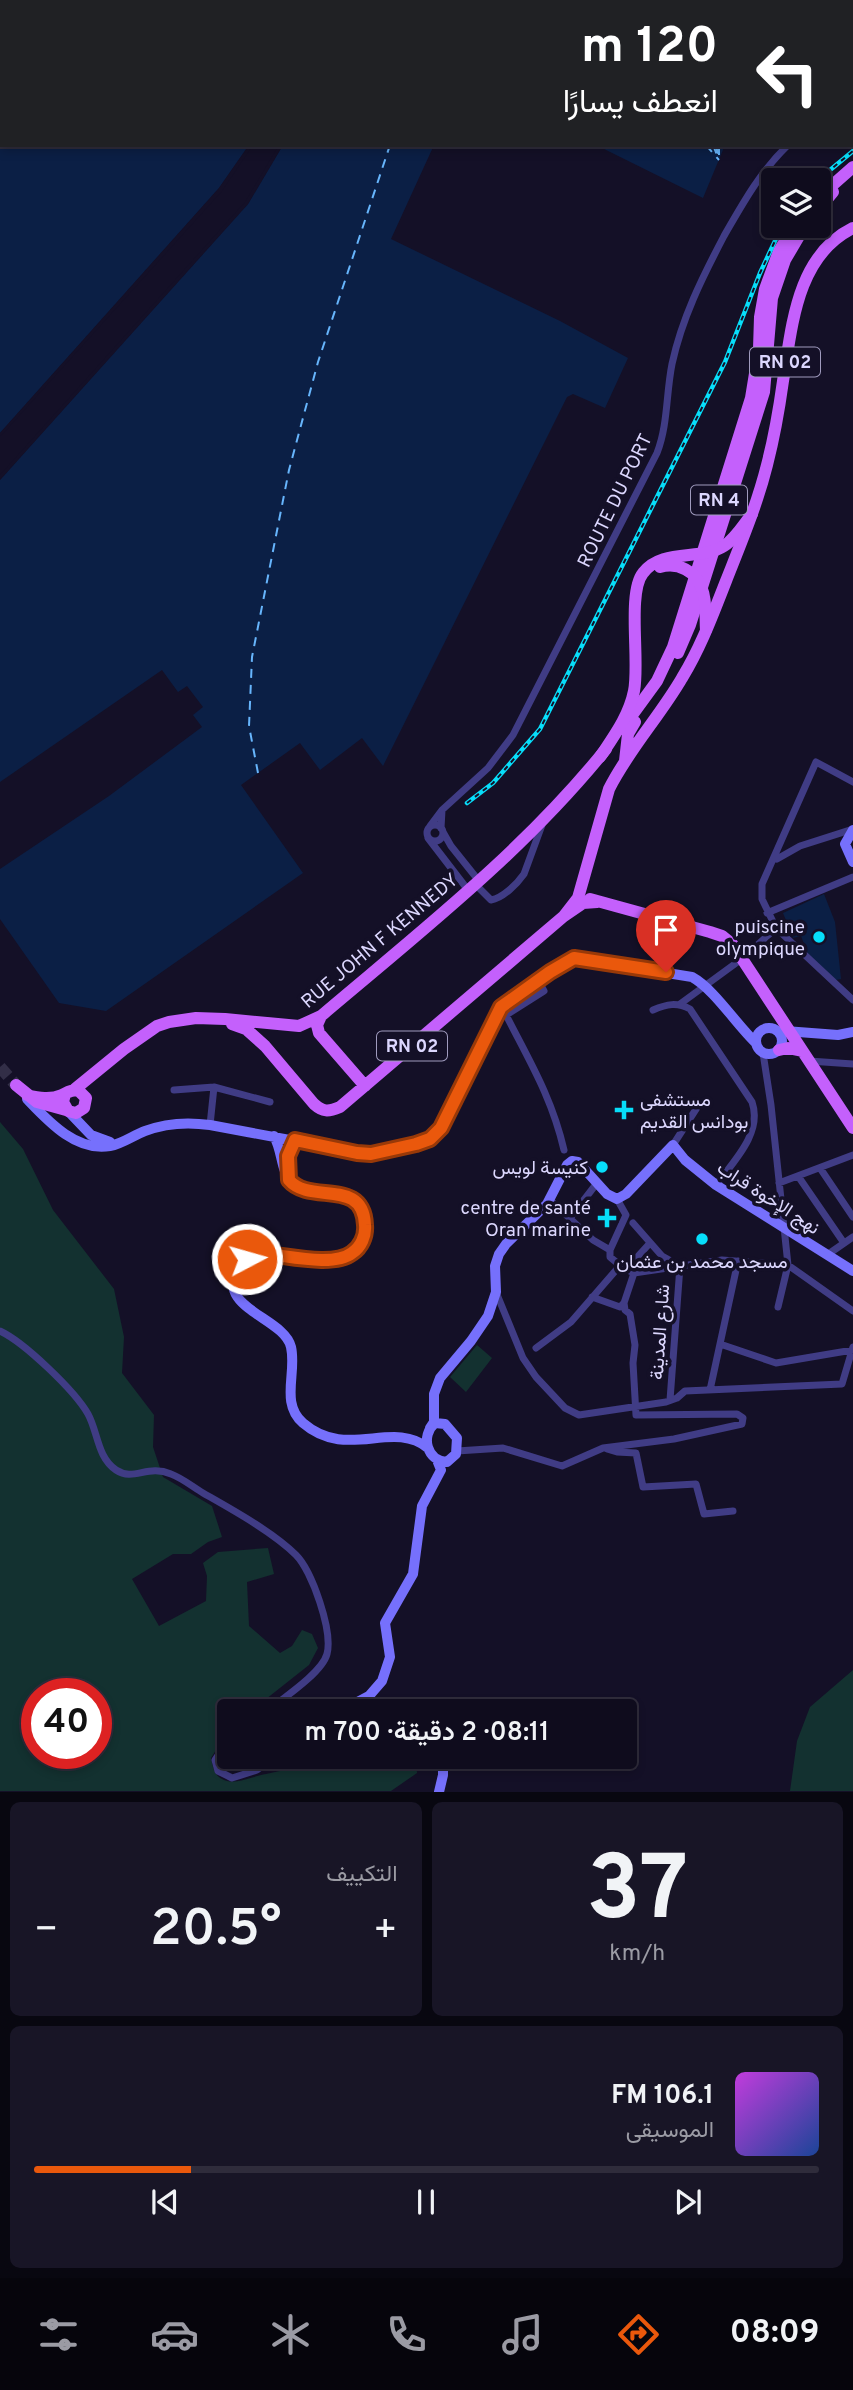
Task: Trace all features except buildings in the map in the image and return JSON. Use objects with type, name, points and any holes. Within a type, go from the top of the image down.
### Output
[{"type":"main road","points":[[831,186],[853,167]]},
{"type":"main road","points":[[831,192],[842,176]]},
{"type":"main road","name":"RN 02","points":[[219,1019],[246,1029],[265,1046],[322,1111],[329,1112],[340,1107],[365,1086],[575,904],[609,789],[625,761],[684,676],[706,630],[752,514],[776,425],[788,341],[799,298],[820,256],[836,239],[853,228]]},
{"type":"main road","name":"RN 4","points":[[600,757],[657,681],[673,647],[748,410],[757,362],[765,289],[787,238]]},
{"type":"main road","name":"RN 4","points":[[625,761],[631,727],[669,671],[690,625],[764,392],[772,298],[785,260],[798,238]]},
{"type":"main road","name":"RN 02","points":[[543,821],[600,757],[619,730],[629,709],[635,690],[637,591],[643,572],[666,559],[724,547],[752,514]]},
{"type":"main road","points":[[637,591],[651,572],[664,566],[673,565],[688,570],[703,589],[706,630]]},
{"type":"main road","name":"RUE JOHN F KENNEDY","points":[[77,1097],[103,1065],[157,1026],[181,1020],[219,1019],[299,1027],[321,1016],[474,885],[543,821]]},
{"type":"main road","points":[[583,883],[585,896],[597,902],[722,936],[743,958],[788,1048],[805,1056]]},
{"type":"main road","points":[[564,916],[583,903],[597,902]]},
{"type":"main road","points":[[321,1016],[317,1025],[319,1033],[365,1086]]},
{"type":"main road","points":[[265,1046],[261,1034],[269,1025]]},
{"type":"main road","points":[[782,1039],[805,1056],[853,1128]]},
{"type":"main road","points":[[16,1084],[43,1104],[68,1111],[79,1112],[77,1097]]},
{"type":"main road","points":[[27,1094],[48,1098],[77,1097]]},
{"type":"main road","points":[[68,1111],[63,1102],[77,1097]]},
{"type":"street","name":"ROUTE DU PORT","points":[[429,827],[442,810],[488,768],[513,735],[664,436],[667,391],[677,342],[699,282],[753,184],[786,147]]},
{"type":"street","points":[[853,782],[816,762],[774,862],[765,876],[761,891],[767,913],[776,928],[853,1000]]},
{"type":"street","points":[[428,838],[436,842],[442,836],[442,810]]},
{"type":"street","points":[[474,885],[442,830],[433,825],[429,827],[426,835],[428,838],[474,885],[491,900],[498,899],[521,879],[543,821]]},
{"type":"street","points":[[774,862],[800,846],[853,829]]},
{"type":"street","points":[[853,829],[845,844],[853,862]]},
{"type":"street","points":[[767,913],[853,877]]},
{"type":"street","points":[[680,1004],[743,958],[776,928]]},
{"type":"street","points":[[16,1084],[49,1121],[76,1140],[101,1147],[163,1126],[183,1123],[211,1125],[371,1154],[430,1139],[441,1128],[498,1012],[507,1002],[574,958],[692,977],[705,986],[763,1053],[788,1265],[778,1307]]},
{"type":"street","points":[[538,980],[544,991],[506,1015],[544,1085],[564,1150]]},
{"type":"street","points":[[653,1010],[664,1005],[680,1004],[690,1009],[711,1038],[755,1111],[755,1123],[750,1135],[716,1185]]},
{"type":"street","points":[[740,1028],[760,1031],[771,1028],[782,1039],[853,1032]]},
{"type":"street","points":[[756,1043],[760,1031]]},
{"type":"street","points":[[763,1053],[772,1054],[782,1039]]},
{"type":"street","points":[[805,1056],[853,1065]]},
{"type":"street","points":[[211,1125],[214,1087]]},
{"type":"street","points":[[174,1090],[214,1087],[270,1102]]},
{"type":"street","points":[[77,1097],[88,1124],[94,1131],[108,1139],[123,1140]]},
{"type":"street","points":[[617,1199],[626,1194],[673,1144],[698,1106]]},
{"type":"street","points":[[68,1111],[82,1128],[97,1139],[105,1142],[123,1140]]},
{"type":"street","points":[[274,1136],[289,1180],[305,1191],[335,1192],[352,1199],[363,1214],[365,1227],[363,1239],[352,1254],[335,1260],[267,1254],[251,1257],[237,1271],[234,1283],[237,1294],[247,1309],[279,1328],[289,1340],[292,1350],[291,1407],[299,1420],[312,1430],[340,1441],[415,1439],[428,1448],[438,1460],[440,1473],[424,1503],[413,1574],[385,1623],[390,1657],[382,1681],[363,1699]]},
{"type":"street","points":[[289,1180],[288,1156],[295,1140]]},
{"type":"street","name":"نهج الإخوة قراب","points":[[673,1144],[685,1160],[716,1185],[853,1271]]},
{"type":"street","points":[[779,1183],[853,1155]]},
{"type":"street","points":[[610,1253],[626,1216],[617,1199],[607,1195],[575,1160],[569,1163],[550,1200],[502,1248],[495,1266],[496,1292],[523,1358],[536,1377],[565,1408],[579,1415],[670,1400],[685,1391],[842,1384],[853,1349],[776,1363],[720,1344]]},
{"type":"street","points":[[820,1168],[853,1217]]},
{"type":"street","points":[[798,1177],[844,1243]]},
{"type":"street","points":[[570,1218],[597,1183]]},
{"type":"street","points":[[550,1200],[622,1267],[634,1273],[722,1260],[788,1265],[853,1311]]},
{"type":"street","points":[[633,1223],[662,1256],[680,1266]]},
{"type":"street","points":[[827,1255],[853,1237]]},
{"type":"street","points":[[536,1348],[571,1322],[622,1267],[630,1265],[650,1243]]},
{"type":"street","points":[[710,1390],[738,1261]]},
{"type":"street","name":"شارع المدينة","points":[[670,1400],[680,1266]]},
{"type":"street","points":[[438,1460],[447,1462],[455,1455],[503,1448],[562,1466],[603,1448],[674,1439],[742,1424],[743,1418],[737,1414],[636,1415],[633,1363],[635,1345],[630,1314],[625,1310],[624,1303],[634,1273]]},
{"type":"street","points":[[428,1448],[427,1437],[435,1419],[435,1394],[444,1371],[483,1325],[496,1292]]},
{"type":"street","points":[[592,1297],[620,1307],[624,1303]]},
{"type":"street","points":[[0,1331],[35,1357],[77,1399],[88,1415],[101,1452],[116,1470],[127,1475],[136,1475],[148,1469],[172,1474],[258,1527],[296,1555],[321,1608],[328,1636],[327,1655],[315,1672],[282,1699]]},
{"type":"street","points":[[420,1523],[427,1503],[449,1470],[455,1455],[457,1437],[445,1424],[435,1394]]},
{"type":"street","points":[[380,1438],[429,1429],[439,1423],[445,1424]]},
{"type":"street","points":[[603,1448],[636,1453],[643,1487],[696,1484],[704,1514],[733,1511]]},
{"type":"street","points":[[217,1769],[232,1778],[258,1769]]},
{"type":"street","points":[[439,1791],[443,1769]]},
{"type":"green space","points":[[0,1122],[23,1149],[53,1210],[114,1289],[124,1337],[122,1373],[154,1415],[153,1447],[163,1477],[212,1506],[222,1537],[208,1542],[191,1554],[173,1554],[132,1579],[159,1626],[206,1601],[207,1576],[203,1563],[218,1552],[268,1548],[274,1574],[247,1582],[249,1626],[280,1653],[292,1646],[302,1630],[312,1634],[318,1648],[309,1665],[266,1699],[217,1699],[217,1748],[211,1758],[216,1774],[224,1780],[234,1781],[290,1769],[417,1769],[417,1773],[391,1791],[0,1791]]},
{"type":"green space","points":[[477,1345],[492,1358],[466,1392],[450,1377]]},
{"type":"green space","points":[[853,1670],[853,1791],[790,1791],[797,1741],[810,1707]]},
{"type":"water","points":[[0,147],[248,147],[219,188],[0,433]]},
{"type":"water","points":[[282,147],[433,147],[391,239],[560,321],[628,358],[605,408],[573,394],[567,397],[383,766],[362,738],[320,770],[300,743],[241,785],[303,873],[106,1011],[59,1003],[0,919],[0,869],[109,796],[202,727],[193,715],[203,707],[187,686],[178,692],[162,670],[0,782],[0,480],[248,204]]},
{"type":"water","points":[[600,147],[724,147],[703,198]]},
{"type":"water","name":"puiscine olympique","points":[[824,894],[835,922],[841,979],[836,980],[808,954],[801,936],[793,938],[783,913]]},
{"type":"pier","points":[[248,147],[252,147],[222,191],[0,437],[0,433],[219,188]]},
{"type":"pier","points":[[278,147],[282,147],[248,204],[0,480],[0,475],[245,202]]},
{"type":"ferry route","points":[[258,773],[249,726],[252,657],[289,470],[318,362],[389,147]]},
{"type":"ferry route","points":[[708,147],[719,160]]},
{"type":"ferry route","points":[[714,147],[717,155]]},
{"type":"ferry route","points":[[716,147],[719,159]]},
{"type":"ferry route","points":[[719,147],[719,155]]},
{"type":"tunnel","points":[[0,1067],[16,1085]]},
{"type":"railway","points":[[831,169],[853,151]]},
{"type":"railway","points":[[467,803],[493,783],[540,729],[725,362],[776,238]]},
{"type":"place","name":"puiscine olympique","points":[[819,937]]},
{"type":"place","name":"مستشفى بودانس القديم","points":[[624,1110]]},
{"type":"place","name":"كنيسة لويس","points":[[602,1167]]},
{"type":"place","name":"centre de santé Oran marine","points":[[607,1218]]},
{"type":"place","name":"مسجد محمد بن عثمان","points":[[702,1239]]},
{"type":"route","points":[[247,1259],[267,1254],[341,1259],[352,1254],[363,1239],[363,1214],[352,1199],[335,1192],[305,1191],[289,1180],[288,1156],[295,1140],[371,1154],[430,1139],[441,1128],[501,1007],[518,994],[574,958],[666,972]]}]
